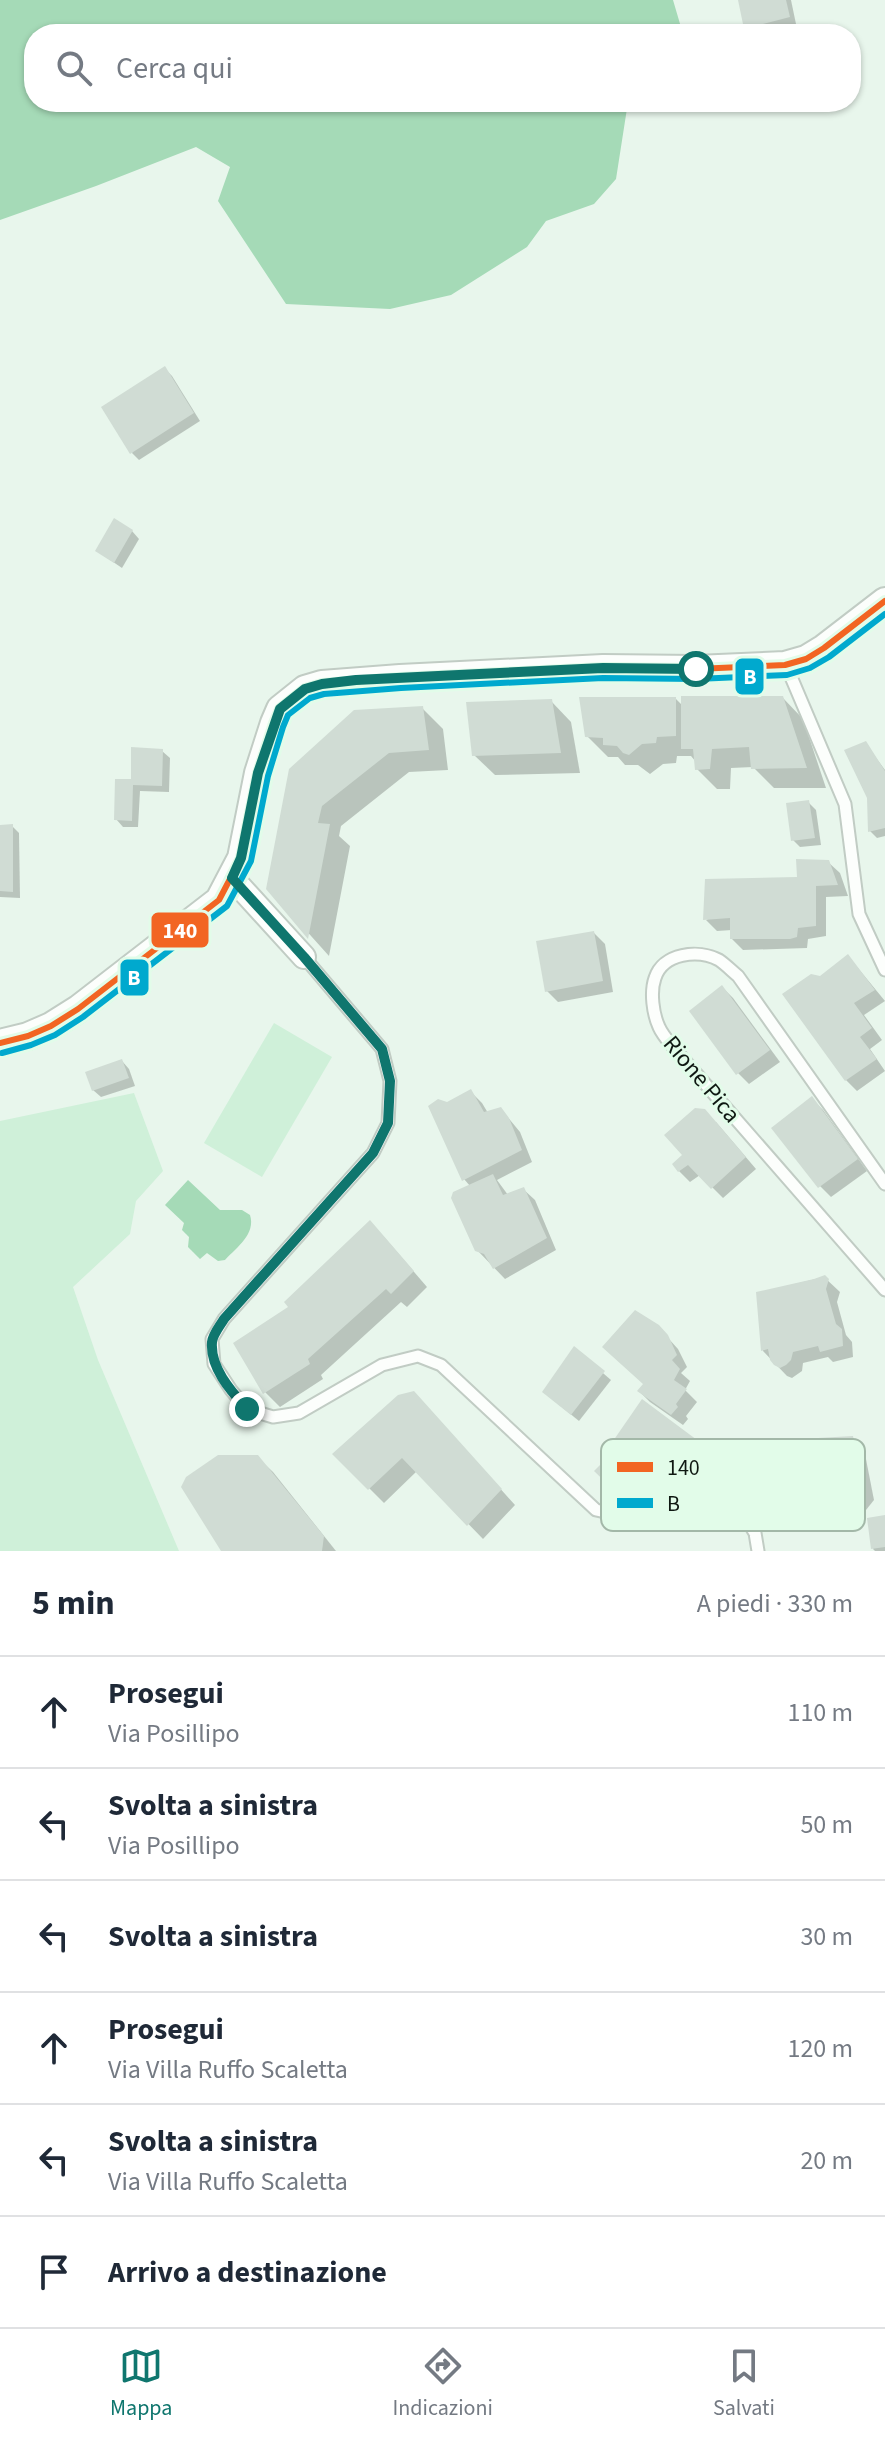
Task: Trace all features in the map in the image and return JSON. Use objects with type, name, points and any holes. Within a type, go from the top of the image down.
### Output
[{"type":"street","points":[[0,1043],[51,1026],[78,1009],[219,900],[241,858],[258,773],[274,723],[280,709],[305,689],[356,680],[431,676],[603,668],[696,669],[785,665],[806,659],[824,648],[885,601]]},
{"type":"street","points":[[232,878],[304,957]]},
{"type":"lane","points":[[785,665],[845,804],[859,914],[885,970]]},
{"type":"lane","name":"Rione Pica","points":[[885,1184],[738,976],[719,960],[700,954],[669,959],[655,976],[653,1004],[659,1027],[673,1047],[885,1290]]},
{"type":"lane","points":[[304,957],[382,1049],[390,1081],[388,1123],[373,1153],[224,1319],[212,1339],[214,1364],[247,1409],[273,1417],[299,1413],[382,1365],[418,1356],[441,1365],[596,1510],[601,1511]]},
{"type":"lane","points":[[754,1531],[758,1551]]},
{"type":"shaded area","points":[[0,0],[673,0],[680,24],[24,24],[24,112],[626,112],[616,179],[594,204],[546,221],[527,247],[451,295],[390,309],[286,304],[218,201],[230,167],[196,147],[0,220]]},
{"type":"shaded area","points":[[274,1023],[332,1057],[262,1177],[204,1143]]},
{"type":"shaded area","points":[[134,1093],[163,1171],[136,1201],[130,1234],[73,1287],[98,1360],[179,1551],[0,1551],[0,1121]]},
{"type":"shaded area","points":[[188,1180],[220,1210],[242,1210],[250,1215],[248,1234],[225,1260],[218,1261],[207,1253],[200,1259],[188,1247],[189,1237],[182,1230],[184,1223],[165,1205]]},
{"type":"building","points":[[738,0],[786,0],[790,17],[763,24],[743,24]]},
{"type":"building","points":[[165,366],[194,413],[130,454],[101,407]]},
{"type":"building","points":[[114,518],[133,530],[114,563],[95,551]]},
{"type":"building","points":[[681,696],[783,696],[807,768],[751,769],[749,747],[712,749],[710,769],[695,770],[693,749],[681,749]]},
{"type":"building","points":[[579,697],[676,697],[676,736],[657,737],[656,743],[642,744],[629,755],[617,746],[603,745],[603,738],[585,737]]},
{"type":"building","points":[[552,699],[561,753],[472,756],[466,702]]},
{"type":"building","points":[[423,706],[429,750],[389,753],[322,806],[318,823],[330,824],[308,939],[266,889],[289,769],[354,710]]},
{"type":"building","points":[[866,741],[885,771],[885,828],[868,832],[867,798],[844,750]]},
{"type":"building","points":[[131,747],[163,749],[162,786],[133,785],[132,821],[114,820],[115,779],[131,779]]},
{"type":"building","points":[[809,800],[815,838],[791,841],[786,803]]},
{"type":"building","points":[[13,824],[13,892],[0,891],[0,825]]},
{"type":"building","points":[[796,859],[829,860],[838,885],[816,886],[816,926],[798,928],[797,937],[790,939],[730,939],[730,918],[703,920],[705,879],[797,877]]},
{"type":"building","points":[[594,931],[603,981],[545,992],[536,941]]},
{"type":"building","points":[[848,954],[875,990],[854,1003],[872,1028],[860,1037],[877,1059],[845,1081],[782,994],[811,974],[820,976]]},
{"type":"building","points":[[722,985],[770,1050],[736,1075],[689,1011]]},
{"type":"building","points":[[122,1059],[129,1078],[92,1091],[85,1072]]},
{"type":"building","points":[[471,1089],[484,1112],[501,1107],[522,1150],[462,1181],[428,1106],[438,1099],[447,1102]]},
{"type":"building","points":[[812,1096],[858,1159],[818,1188],[771,1128]]},
{"type":"building","points":[[695,1108],[705,1109],[746,1157],[711,1189],[688,1165],[678,1172],[672,1164],[682,1155],[664,1135]]},
{"type":"building","points":[[493,1174],[503,1195],[524,1187],[547,1238],[493,1269],[484,1254],[475,1251],[451,1198],[453,1192]]},
{"type":"building","points":[[370,1220],[414,1271],[391,1294],[386,1289],[308,1359],[310,1364],[263,1394],[233,1343],[288,1307],[284,1302]]},
{"type":"building","points":[[825,1275],[829,1279],[826,1289],[836,1324],[842,1329],[843,1346],[820,1352],[818,1346],[793,1352],[786,1365],[780,1368],[774,1365],[768,1349],[761,1351],[756,1292]]},
{"type":"building","points":[[635,1310],[659,1325],[668,1335],[677,1355],[672,1360],[680,1369],[674,1380],[687,1389],[671,1415],[637,1391],[643,1384],[602,1347]]},
{"type":"building","points":[[574,1346],[605,1371],[571,1415],[542,1392]]},
{"type":"building","points":[[414,1391],[502,1489],[467,1526],[402,1458],[368,1490],[332,1454],[398,1395]]},
{"type":"building","points":[[642,1399],[696,1439],[614,1439]]},
{"type":"building","points":[[853,1436],[854,1439],[817,1439]]},
{"type":"building","points":[[218,1455],[258,1455],[324,1536],[322,1551],[221,1551],[181,1487],[186,1477]]},
{"type":"building","points":[[601,1464],[601,1478],[594,1471]]},
{"type":"building","points":[[885,1515],[885,1547],[871,1549],[867,1518]]},
{"type":"transit line","name":"140","points":[[0,1043],[51,1026],[78,1009],[219,900],[241,858],[258,773],[274,723],[280,709],[305,689],[322,684],[400,678],[603,668],[696,669],[785,665],[806,659],[824,648],[885,601]]},
{"type":"transit line","name":"B","points":[[2,1053],[55,1035],[83,1017],[227,906],[251,861],[268,776],[283,727],[288,715],[310,698],[324,694],[401,688],[603,678],[696,679],[787,675],[810,668],[829,657],[885,614]]},
{"type":"route","points":[[247,1409],[214,1364],[212,1339],[224,1319],[373,1153],[388,1123],[390,1081],[382,1049],[232,878],[241,858],[258,773],[280,709],[305,689],[356,680],[603,668],[696,669]]}]
